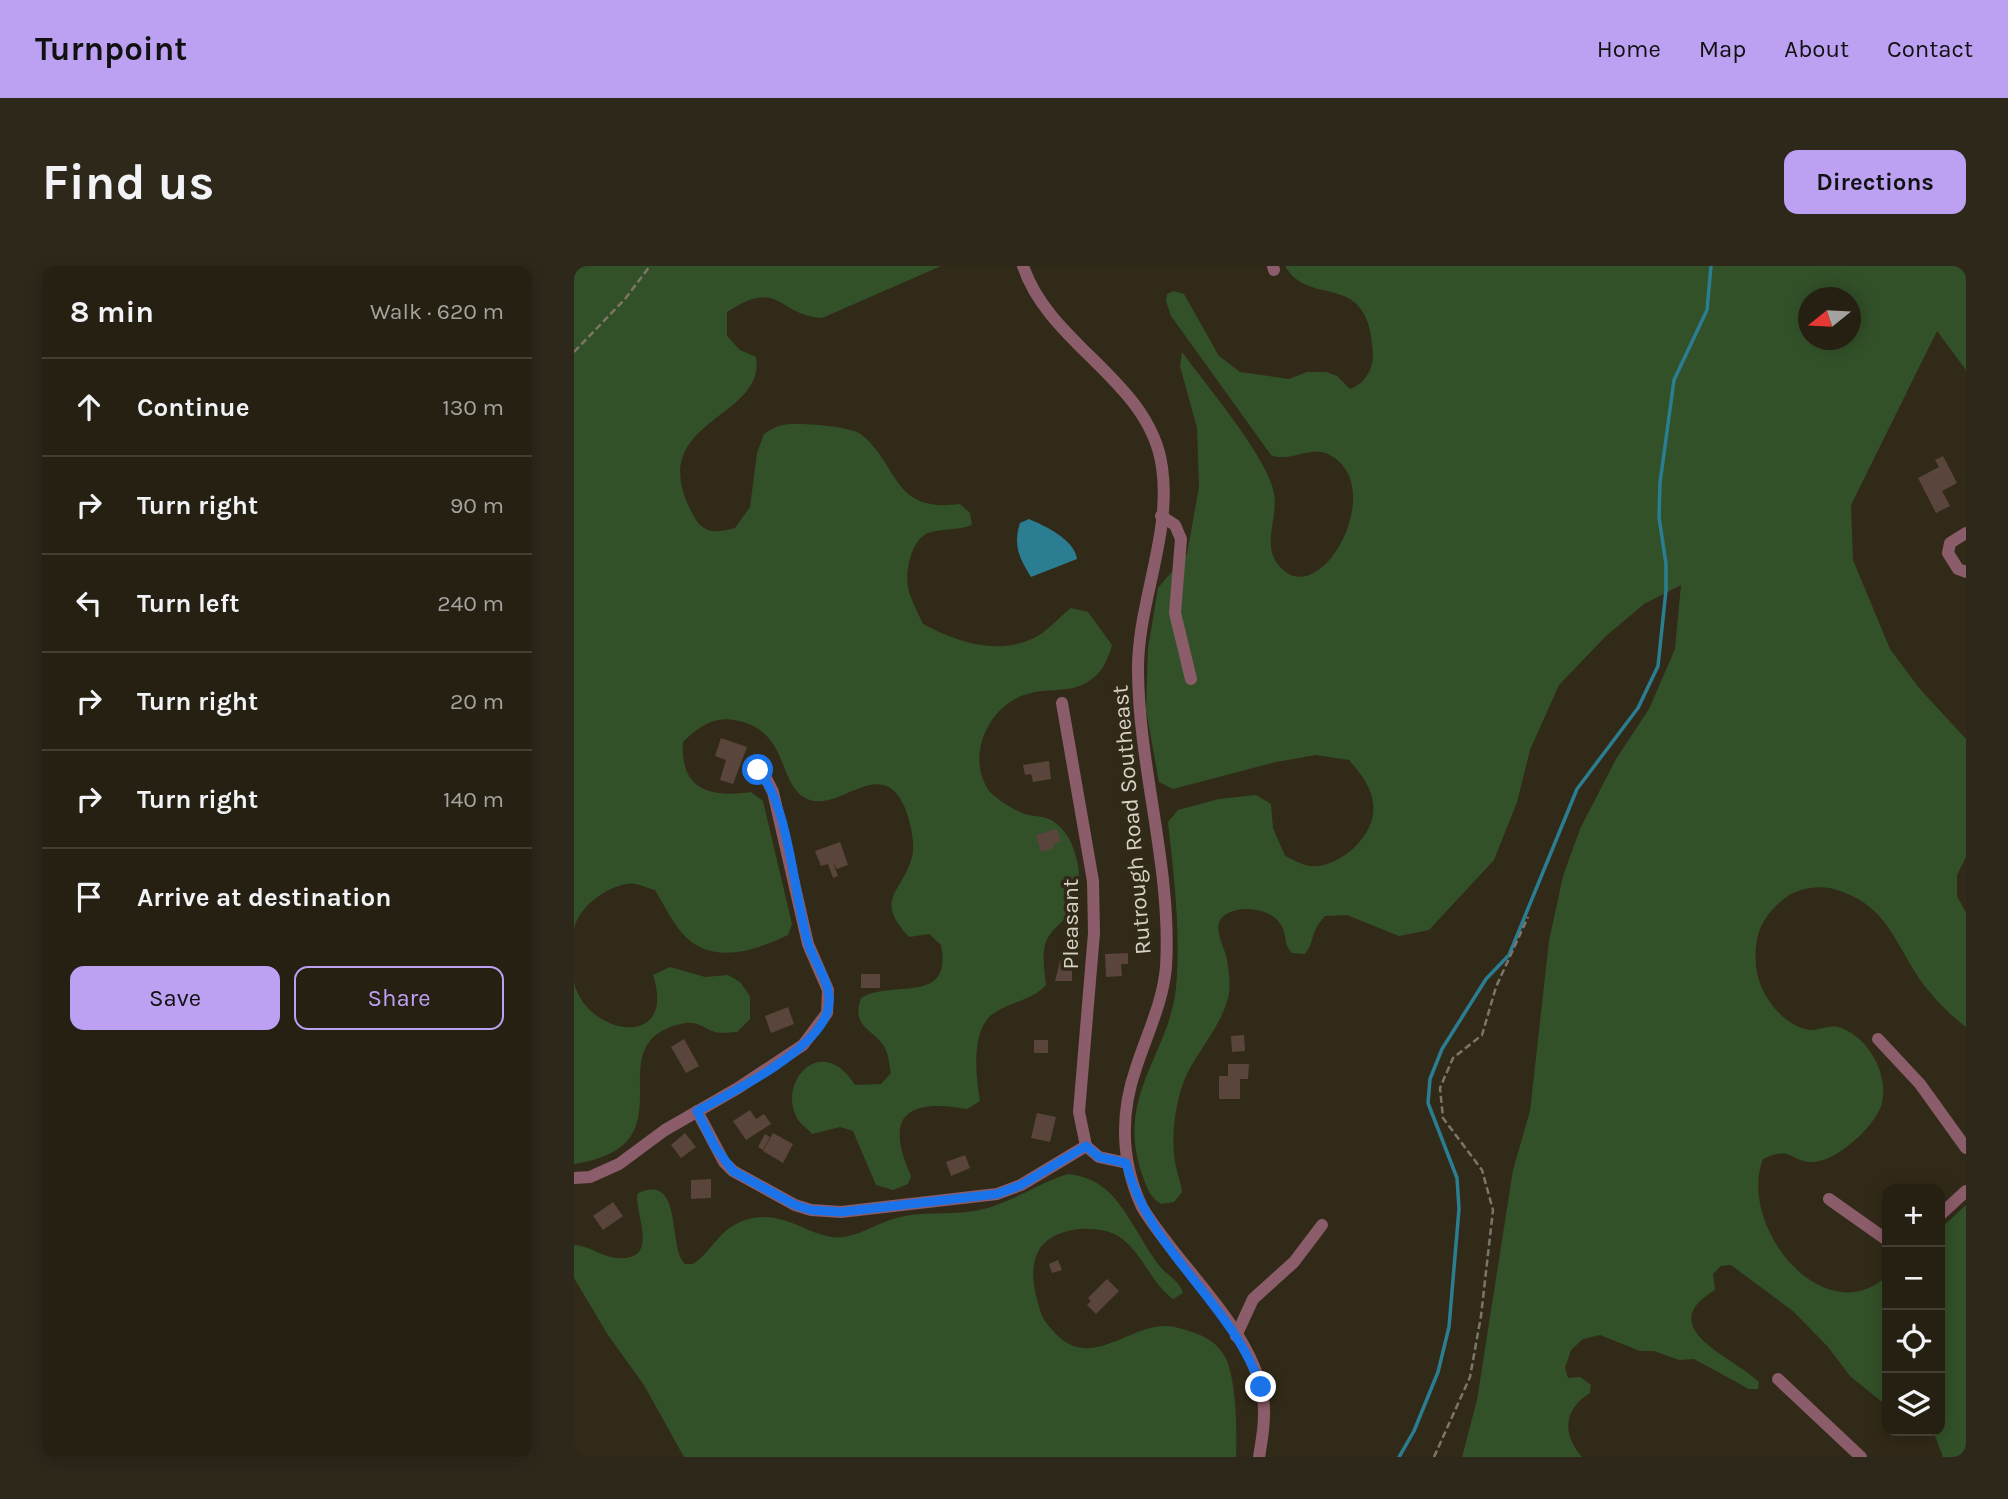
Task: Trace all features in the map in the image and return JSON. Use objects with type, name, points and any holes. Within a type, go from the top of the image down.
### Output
[{"type":"street","name":"Rutrough Road Southeast","points":[[1023,266],[1043,305],[1138,409],[1150,429],[1162,466],[1161,516],[1144,611],[1138,670],[1144,754],[1160,869],[1166,965],[1159,1003],[1128,1097],[1126,1163],[1133,1188],[1152,1224],[1236,1336],[1254,1368],[1261,1387],[1264,1423],[1259,1457]]},
{"type":"street","points":[[1161,516],[1175,525],[1181,539],[1175,613],[1191,679]]},
{"type":"street","points":[[1966,533],[1951,543],[1948,553],[1958,569],[1966,572]]},
{"type":"street","name":"Pleasant","points":[[1062,703],[1093,881],[1094,933],[1079,1112],[1086,1146]]},
{"type":"street","points":[[574,1178],[590,1177],[619,1164],[697,1111],[803,1045],[820,1026],[829,1002],[826,981],[808,944],[773,792],[767,780],[750,764]]},
{"type":"street","points":[[1878,1039],[1920,1084],[1966,1148]]},
{"type":"street","points":[[697,1111],[715,1147],[733,1171],[795,1205],[824,1212],[997,1194],[1021,1185],[1086,1146],[1099,1157],[1126,1163]]},
{"type":"street","points":[[1945,1210],[1966,1191]]},
{"type":"street","points":[[1829,1199],[1882,1236]]},
{"type":"street","points":[[1236,1336],[1253,1299],[1294,1262],[1322,1225]]},
{"type":"street","points":[[1777,1379],[1861,1457]]},
{"type":"path","points":[[574,352],[625,299],[650,266]]},
{"type":"path","points":[[1434,1457],[1469,1377],[1481,1316],[1493,1210],[1482,1170],[1443,1118],[1440,1088],[1453,1058],[1482,1035],[1496,987],[1528,917]]},
{"type":"green space","points":[[574,266],[941,266],[822,318],[795,311],[769,298],[745,302],[727,312],[727,336],[740,350],[756,357],[754,379],[743,396],[692,441],[682,461],[682,487],[696,520],[709,530],[735,528],[750,507],[757,453],[764,434],[773,429],[783,425],[800,424],[836,427],[856,432],[874,448],[909,495],[921,502],[938,505],[960,504],[970,513],[972,525],[928,533],[913,549],[907,573],[908,588],[923,624],[963,641],[1004,646],[1032,639],[1071,608],[1088,612],[1112,645],[1103,667],[1092,679],[1078,686],[1040,691],[1011,701],[991,722],[984,735],[980,763],[982,778],[989,791],[1020,812],[1051,820],[1068,836],[1079,871],[1079,907],[1058,925],[1047,939],[1044,957],[1046,985],[986,1020],[976,1054],[980,1101],[967,1109],[929,1106],[906,1116],[901,1126],[900,1139],[911,1176],[908,1184],[893,1190],[876,1185],[853,1131],[840,1127],[812,1134],[798,1120],[792,1104],[793,1090],[798,1078],[806,1068],[816,1062],[829,1062],[842,1069],[855,1085],[881,1084],[891,1073],[888,1056],[882,1043],[861,1023],[861,998],[874,993],[929,984],[938,976],[942,964],[941,945],[929,934],[909,937],[893,913],[893,896],[908,869],[913,844],[907,812],[892,789],[870,785],[833,799],[810,800],[799,794],[792,784],[775,746],[766,735],[753,726],[734,720],[719,720],[706,724],[683,742],[683,758],[687,771],[700,787],[723,793],[751,792],[763,801],[792,924],[788,935],[738,952],[725,953],[700,947],[689,940],[674,923],[655,890],[637,884],[619,886],[602,894],[581,914],[574,930]]},
{"type":"green space","points":[[1285,266],[1966,266],[1966,370],[1937,331],[1851,505],[1853,560],[1890,649],[1919,688],[1966,739],[1966,857],[1957,875],[1957,896],[1966,913],[1966,1027],[1928,990],[1881,918],[1869,906],[1834,889],[1809,888],[1785,898],[1764,920],[1756,946],[1756,967],[1762,988],[1782,1016],[1801,1028],[1811,1030],[1838,1027],[1849,1031],[1867,1047],[1879,1068],[1883,1091],[1879,1112],[1854,1141],[1833,1156],[1813,1162],[1786,1154],[1763,1159],[1758,1185],[1762,1213],[1774,1240],[1791,1264],[1813,1282],[1837,1291],[1862,1290],[1882,1279],[1882,1402],[1850,1376],[1828,1347],[1794,1312],[1731,1265],[1721,1266],[1713,1274],[1715,1290],[1697,1304],[1691,1317],[1694,1329],[1717,1352],[1759,1382],[1758,1389],[1749,1389],[1694,1359],[1679,1360],[1654,1351],[1640,1351],[1600,1335],[1583,1339],[1571,1350],[1565,1368],[1568,1378],[1580,1377],[1591,1385],[1590,1393],[1575,1407],[1568,1423],[1571,1440],[1582,1457],[1462,1457],[1477,1400],[1513,1170],[1530,1111],[1549,941],[1563,876],[1580,829],[1616,759],[1649,709],[1675,649],[1681,585],[1644,604],[1606,636],[1559,685],[1530,750],[1517,802],[1494,860],[1429,930],[1399,936],[1347,915],[1325,916],[1305,954],[1292,953],[1279,922],[1267,913],[1243,909],[1222,917],[1218,929],[1228,964],[1229,994],[1221,1017],[1188,1072],[1180,1094],[1175,1119],[1174,1156],[1182,1192],[1174,1202],[1161,1204],[1149,1191],[1135,1146],[1135,1121],[1139,1099],[1164,1034],[1176,988],[1177,925],[1168,822],[1178,810],[1219,799],[1256,795],[1271,804],[1273,828],[1285,856],[1310,866],[1320,866],[1341,858],[1359,843],[1371,824],[1373,814],[1370,791],[1349,760],[1316,755],[1276,762],[1173,789],[1159,782],[1146,710],[1148,649],[1158,588],[1187,554],[1199,487],[1197,428],[1180,366],[1182,352],[1246,438],[1267,474],[1275,500],[1272,551],[1282,569],[1298,577],[1315,572],[1331,558],[1344,538],[1352,514],[1353,490],[1346,469],[1328,454],[1321,452],[1285,457],[1271,455],[1171,316],[1166,301],[1167,294],[1174,291],[1184,294],[1219,356],[1240,372],[1289,379],[1307,372],[1326,372],[1337,376],[1350,389],[1355,387],[1367,376],[1373,361],[1369,327],[1361,310],[1350,299],[1296,279]]},
{"type":"green space","points":[[670,967],[705,977],[728,975],[740,982],[750,996],[750,1019],[737,1032],[717,1033],[697,1024],[685,1023],[658,1034],[644,1050],[638,1116],[630,1137],[611,1153],[574,1164],[574,982],[582,1000],[594,1014],[610,1023],[627,1027],[642,1025],[653,1016],[657,1000],[653,975]]},
{"type":"green space","points":[[1068,1174],[1091,1180],[1111,1195],[1126,1213],[1158,1264],[1179,1285],[1183,1293],[1173,1299],[1165,1292],[1121,1238],[1101,1230],[1077,1229],[1046,1242],[1036,1257],[1034,1282],[1044,1319],[1056,1334],[1080,1348],[1105,1345],[1143,1330],[1165,1326],[1192,1332],[1212,1342],[1222,1352],[1231,1373],[1235,1403],[1236,1457],[684,1457],[644,1385],[608,1335],[574,1278],[574,1245],[617,1258],[631,1257],[639,1252],[642,1233],[638,1193],[652,1190],[662,1193],[668,1202],[680,1255],[685,1264],[693,1264],[730,1228],[752,1218],[781,1219],[819,1234],[844,1237],[905,1216],[984,1209]]},
{"type":"green space","points":[[1966,1205],[1966,1457],[1943,1457],[1935,1436],[1945,1436],[1945,1224]]},
{"type":"water","points":[[1029,519],[1065,539],[1077,559],[1031,577],[1017,545],[1020,523]]},
{"type":"building","points":[[1943,456],[1957,483],[1942,491],[1950,506],[1936,513],[1918,478],[1939,467],[1935,460]]},
{"type":"building","points":[[721,738],[747,747],[733,784],[720,780],[726,760],[715,756]]},
{"type":"building","points":[[1049,761],[1051,779],[1033,782],[1031,774],[1025,775],[1023,765]]},
{"type":"building","points":[[1057,829],[1061,842],[1053,844],[1054,848],[1041,852],[1036,835]]},
{"type":"building","points":[[840,842],[848,865],[837,869],[833,862],[838,876],[833,878],[828,864],[821,866],[815,851]]},
{"type":"building","points":[[1128,953],[1128,964],[1121,964],[1122,976],[1106,977],[1105,954]]},
{"type":"building","points":[[1072,960],[1072,981],[1055,981],[1060,961]]},
{"type":"building","points":[[861,974],[880,974],[880,988],[861,988]]},
{"type":"building","points":[[788,1007],[794,1024],[771,1033],[765,1016]]},
{"type":"building","points":[[1244,1035],[1245,1051],[1232,1052],[1231,1036]]},
{"type":"building","points":[[684,1039],[699,1066],[686,1073],[671,1047]]},
{"type":"building","points":[[1034,1040],[1048,1040],[1048,1053],[1034,1053]]},
{"type":"building","points":[[1228,1064],[1249,1064],[1248,1079],[1240,1079],[1240,1099],[1219,1099],[1219,1076],[1228,1076]]},
{"type":"building","points":[[750,1110],[756,1119],[764,1114],[771,1124],[746,1140],[733,1121]]},
{"type":"building","points":[[1037,1113],[1056,1117],[1050,1142],[1031,1138]]},
{"type":"building","points":[[685,1133],[696,1147],[681,1158],[671,1145]]},
{"type":"building","points":[[773,1133],[793,1144],[783,1163],[763,1151]]},
{"type":"building","points":[[765,1134],[770,1137],[763,1150],[758,1147]]},
{"type":"building","points":[[965,1155],[970,1168],[951,1176],[946,1162]]},
{"type":"building","points":[[711,1179],[711,1198],[691,1199],[691,1180]]},
{"type":"building","points":[[613,1202],[623,1216],[603,1230],[593,1216]]},
{"type":"building","points":[[1058,1260],[1062,1270],[1052,1273],[1049,1264]]},
{"type":"building","points":[[1107,1279],[1119,1291],[1096,1314],[1087,1305],[1091,1301],[1088,1298]]},
{"type":"waterway","points":[[1399,1457],[1414,1431],[1438,1372],[1449,1327],[1459,1209],[1457,1178],[1428,1103],[1430,1079],[1442,1049],[1486,979],[1509,955],[1577,789],[1638,708],[1658,666],[1666,590],[1666,564],[1659,517],[1660,483],[1674,380],[1707,310],[1711,266]]},
{"type":"route","points":[[758,770],[773,792],[808,944],[826,981],[829,1002],[820,1026],[803,1045],[738,1088],[697,1111],[724,1162],[756,1185],[795,1205],[824,1212],[841,1212],[997,1194],[1021,1185],[1086,1146],[1099,1157],[1126,1163],[1133,1188],[1152,1224],[1236,1336],[1261,1387]]}]
